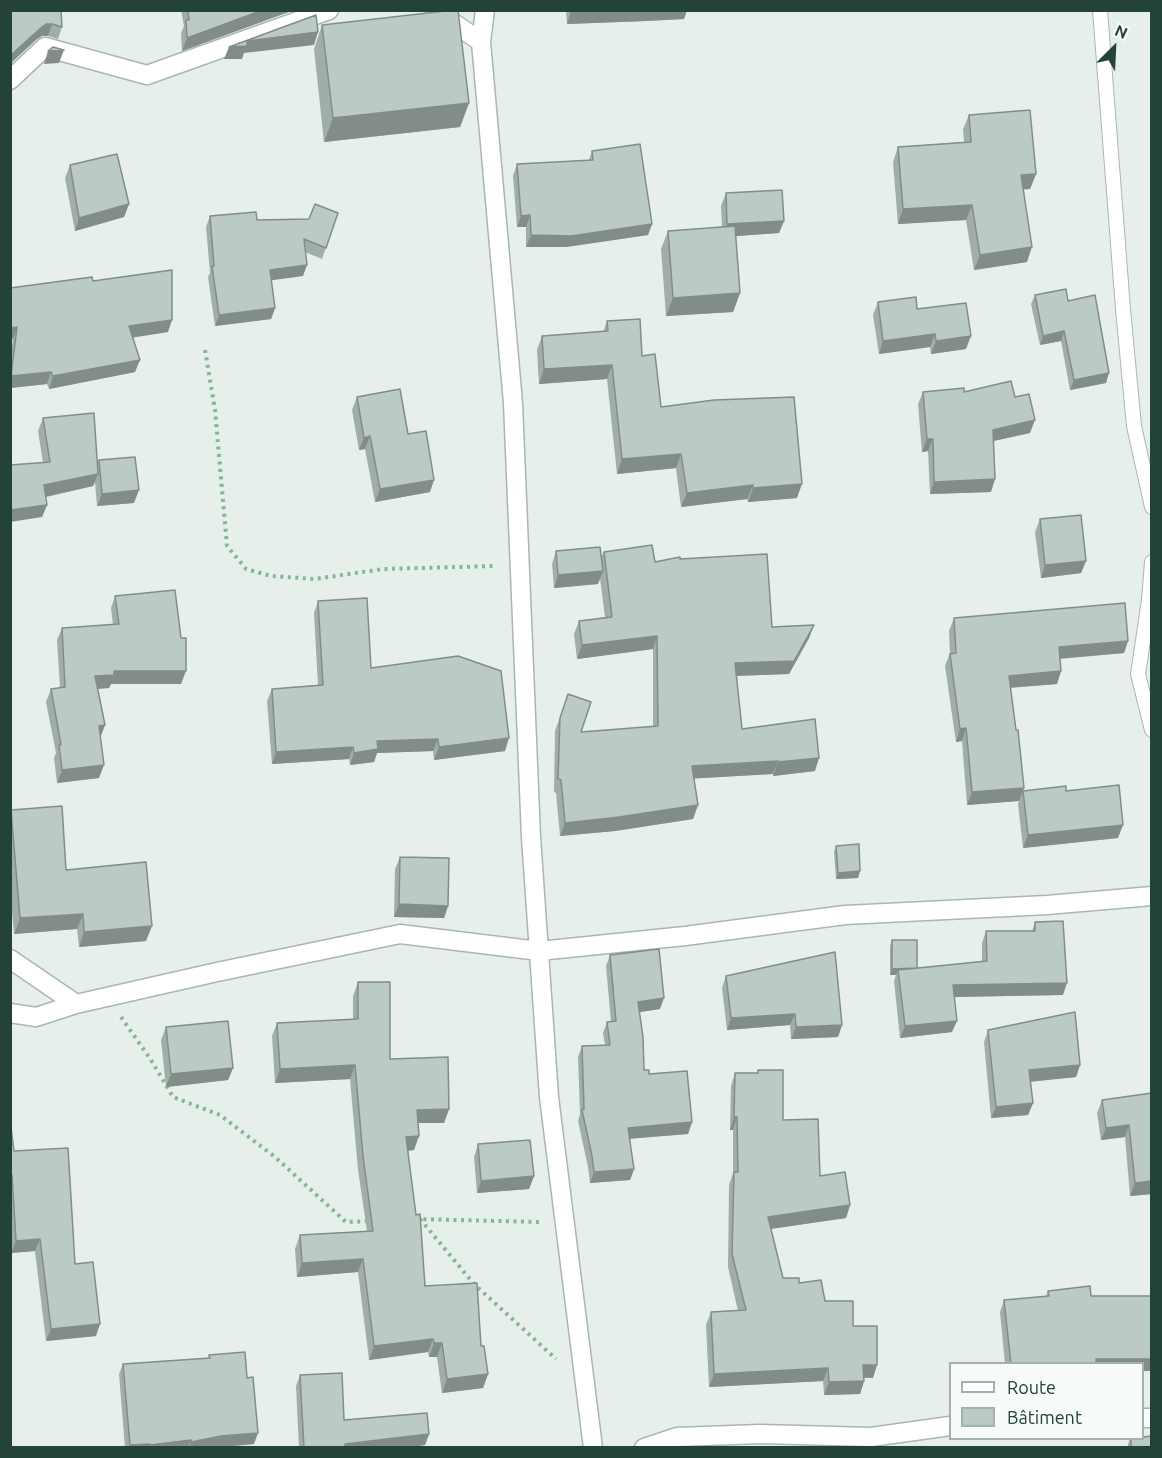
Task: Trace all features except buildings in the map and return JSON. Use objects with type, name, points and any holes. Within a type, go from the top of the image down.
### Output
[{"type":"street","points":[[10,80],[45,47],[147,75],[329,10]]},
{"type":"street","points":[[435,10],[481,42]]},
{"type":"street","points":[[485,10],[481,42],[513,403],[531,837],[549,1097],[593,1448]]},
{"type":"street","points":[[10,1013],[36,1017],[76,1004],[400,934],[539,951],[685,936],[845,915],[1047,905],[1152,896]]},
{"type":"street","points":[[10,959],[76,1004]]},
{"type":"street","points":[[644,1448],[677,1437],[760,1434],[871,1437],[949,1426]]},
{"type":"lane","points":[[1100,10],[1134,426],[1152,507]]},
{"type":"lane","points":[[1152,562],[1138,674],[1152,730]]},
{"type":"path","points":[[205,350],[215,410],[227,546],[246,569],[271,576],[315,579],[383,569],[519,565]]},
{"type":"path","points":[[107,997],[151,1060],[173,1097],[220,1115],[275,1157],[346,1222],[378,1221]]},
{"type":"path","points":[[410,1219],[565,1222]]},
{"type":"path","points":[[420,1219],[474,1284],[586,1386]]}]
